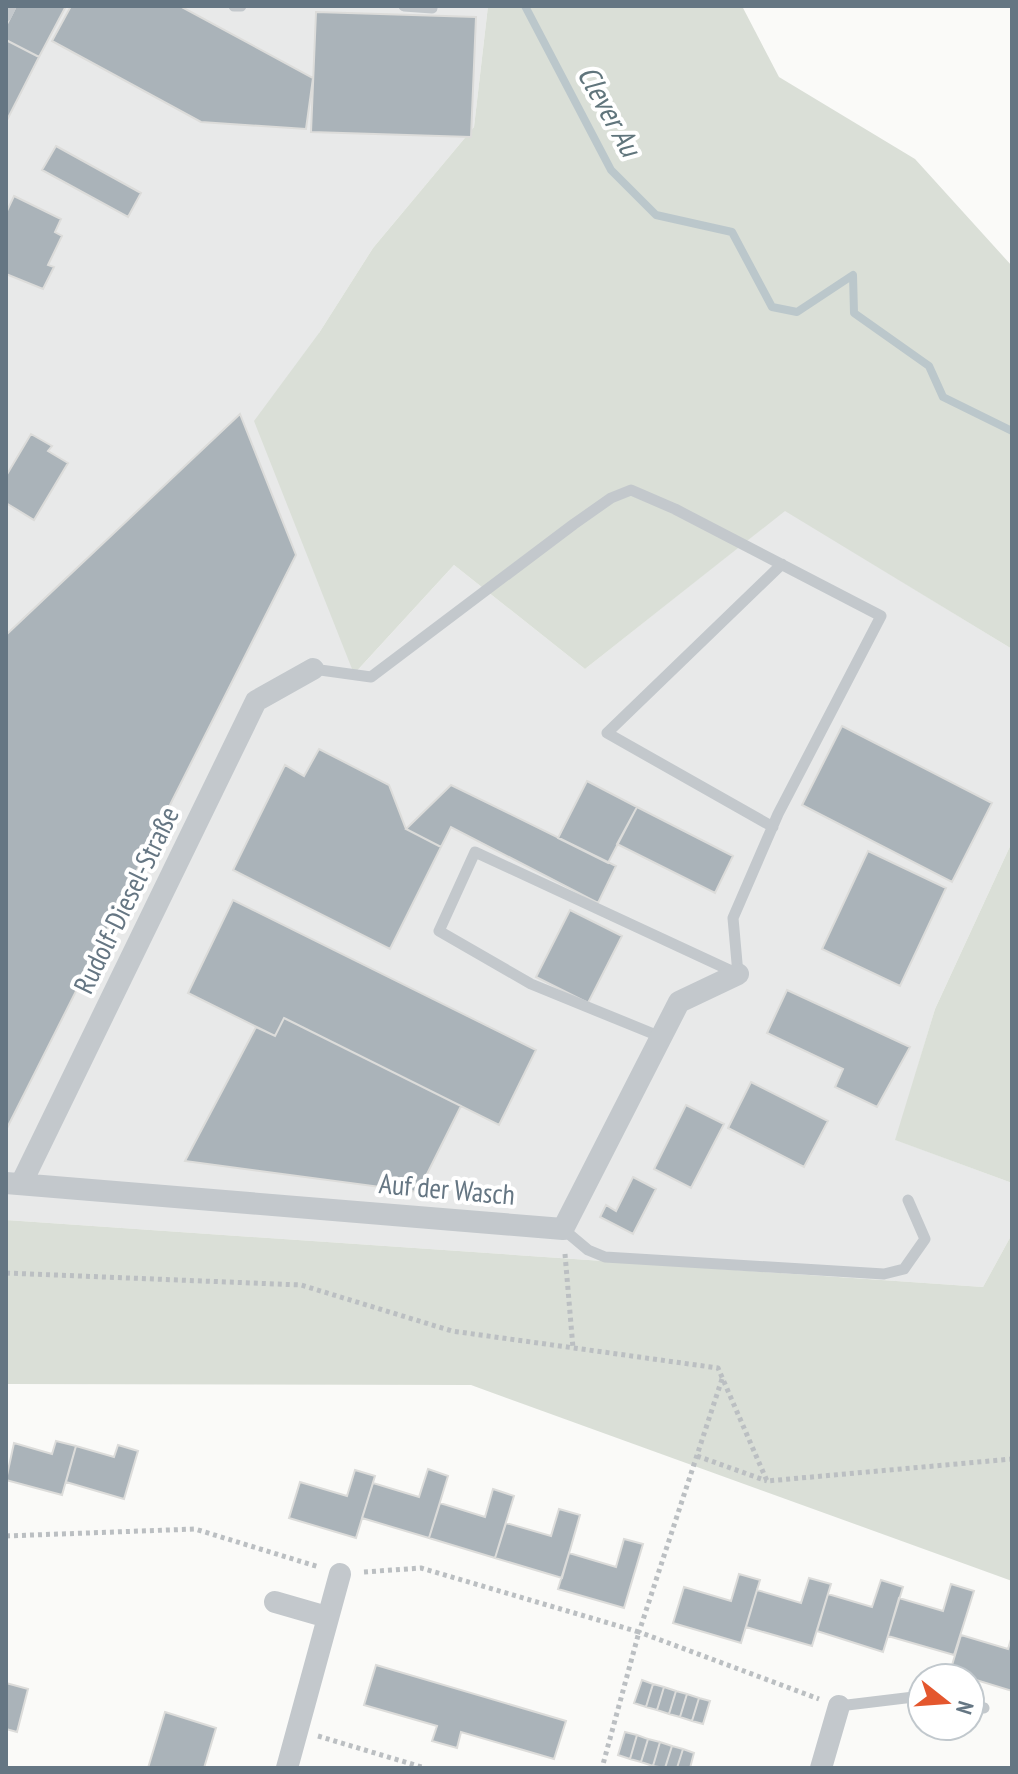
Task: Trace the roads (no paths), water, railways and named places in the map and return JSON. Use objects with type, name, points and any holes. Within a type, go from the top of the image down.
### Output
[{"type":"street","name":"Rudolf-Diesel-Straße","points":[[13,1184],[256,701],[313,669]]},
{"type":"street","points":[[563,1229],[679,1002],[738,974]]},
{"type":"street","name":"Auf der Wasch","points":[[13,1184],[563,1229]]},
{"type":"street","points":[[287,1768],[340,1574]]},
{"type":"street","points":[[275,1602],[327,1617]]},
{"type":"street","points":[[821,1768],[839,1706]]},
{"type":"lane","points":[[6,16],[11,6]]},
{"type":"lane","points":[[234,6],[241,6]]},
{"type":"lane","points":[[404,6],[432,8]]},
{"type":"lane","points":[[313,669],[371,677],[574,524],[611,498],[631,490],[881,616],[773,827],[733,918],[738,974],[475,852],[439,931],[531,984],[661,1037]]},
{"type":"lane","points":[[773,827],[607,733],[782,564]]},
{"type":"lane","points":[[563,1229],[588,1250],[605,1257],[884,1274],[904,1269],[925,1239],[908,1200]]},
{"type":"lane","points":[[839,1706],[906,1698]]},
{"type":"waterway","name":"Clever Au","points":[[525,6],[611,170],[656,215],[732,232],[772,307],[797,312],[853,275],[854,313],[929,366],[943,397],[1012,431]]}]
